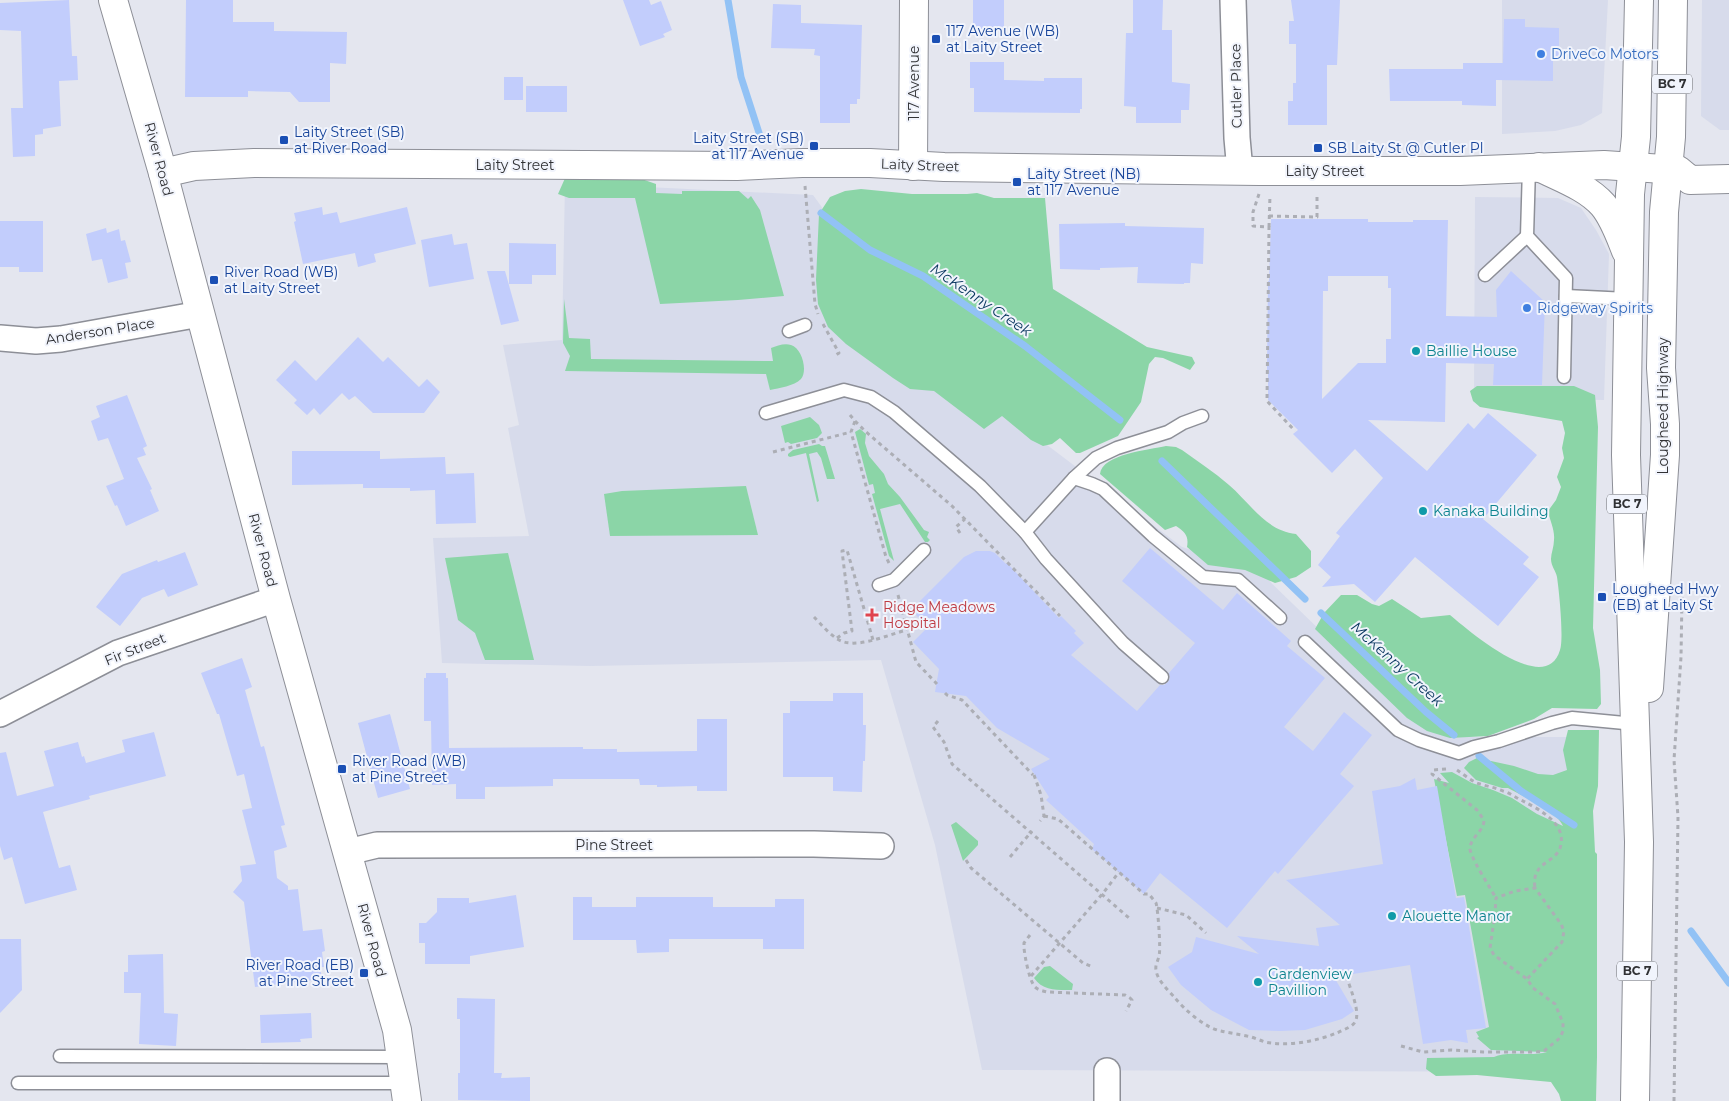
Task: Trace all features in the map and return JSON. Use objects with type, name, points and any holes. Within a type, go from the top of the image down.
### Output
[{"type":"main road","name":"River Road","points":[[113,0],[163,174],[276,599],[397,1030],[404,1080]]},
{"type":"main road","name":"117 Avenue","points":[[913,166],[914,0]]},
{"type":"main road","name":"Lougheed Highway","points":[[1635,1101],[1639,842],[1626,455],[1630,194],[1636,132],[1639,0]]},
{"type":"main road","name":"Lougheed Highway","points":[[1639,842],[1665,455],[1661,368],[1664,212],[1673,169],[1671,128],[1673,0]]},
{"type":"main road","name":"Laity Street","points":[[163,174],[194,166],[254,163],[728,166],[870,163],[913,166],[1240,171],[1460,171],[1586,165],[1673,169],[1691,161],[1729,160]]},
{"type":"main road","points":[[1534,168],[1585,191],[1604,206],[1616,227],[1629,259]]},
{"type":"main road","name":"Laity Street","points":[[1673,169],[1690,180],[1729,179]]},
{"type":"street","name":"Cutler Place","points":[[1233,0],[1236,138],[1240,171]]},
{"type":"street","name":"Anderson Place","points":[[0,338],[36,341],[61,339],[200,314]]},
{"type":"street","name":"Fir Street","points":[[0,714],[118,653],[276,599]]},
{"type":"street","name":"Pine Street","points":[[348,852],[365,847],[386,845],[814,844],[881,846]]},
{"type":"street","points":[[1107,1071],[1107,1101]]},
{"type":"lane","points":[[1485,274],[1527,236],[1534,168]]},
{"type":"lane","points":[[1527,236],[1566,278],[1564,377]]},
{"type":"lane","points":[[1566,296],[1628,299]]},
{"type":"lane","points":[[789,331],[806,325]]},
{"type":"lane","points":[[766,413],[844,390],[871,397],[894,412],[980,486],[1025,532],[1046,559],[1124,643],[1162,677]]},
{"type":"lane","points":[[1025,532],[1074,478],[1096,458],[1106,452],[1168,432],[1183,423],[1202,416]]},
{"type":"lane","points":[[1074,478],[1102,489],[1153,536],[1203,577],[1238,580],[1280,618]]},
{"type":"lane","points":[[878,585],[894,580],[924,550]]},
{"type":"lane","points":[[1305,642],[1398,730],[1419,740],[1459,754],[1474,747],[1572,718],[1635,724]]},
{"type":"lane","points":[[60,1056],[404,1080]]},
{"type":"lane","points":[[18,1083],[404,1080]]},
{"type":"path","points":[[806,182],[815,304],[839,353],[836,355]]},
{"type":"path","points":[[1269,216],[1317,217],[1317,186]]},
{"type":"path","points":[[1270,187],[1267,401],[1295,431]]},
{"type":"path","points":[[1260,191],[1253,212],[1253,226],[1269,227]]},
{"type":"path","points":[[850,414],[869,434],[965,519],[1060,616]]},
{"type":"path","points":[[855,420],[851,432],[890,566]]},
{"type":"path","points":[[773,452],[851,432]]},
{"type":"path","points":[[960,533],[956,527],[965,519]]},
{"type":"path","points":[[837,638],[844,633],[852,631],[842,551],[847,550],[873,640]]},
{"type":"path","points":[[1674,1101],[1678,817],[1674,760],[1681,657],[1682,588]]},
{"type":"path","points":[[898,592],[898,601],[916,662],[936,684]]},
{"type":"path","points":[[814,617],[844,642],[864,642],[907,630]]},
{"type":"path","points":[[945,701],[946,694],[962,700],[1034,775],[1041,795],[1044,816],[1040,821]]},
{"type":"path","points":[[938,721],[932,726],[944,742],[952,764],[1129,918]]},
{"type":"path","points":[[1401,1046],[1423,1052],[1451,1050],[1535,1052],[1544,1050],[1560,1038],[1563,1031],[1563,1023],[1555,1004],[1533,988],[1527,979],[1494,954],[1490,948],[1496,898],[1470,854],[1470,845],[1483,827],[1484,820],[1477,810],[1432,774],[1433,770],[1447,769]]},
{"type":"path","points":[[1455,769],[1475,782],[1504,791],[1543,812],[1556,824],[1560,831],[1561,843],[1559,850],[1538,871],[1535,888],[1561,924],[1564,934],[1562,942],[1527,979]]},
{"type":"path","points":[[1044,816],[1058,819],[1144,894],[1149,894],[1155,901],[1160,955],[1155,969],[1158,976],[1170,994],[1190,1013],[1220,1031],[1249,1036],[1264,1042],[1279,1043],[1305,1041],[1334,1034],[1352,1026],[1357,1018],[1357,1010],[1347,978]]},
{"type":"path","points":[[1010,857],[1031,832]]},
{"type":"path","points":[[966,860],[971,868],[1083,964],[1093,967]]},
{"type":"path","points":[[1030,976],[1103,894],[1119,872]]},
{"type":"path","points":[[1496,898],[1515,891],[1535,888]]},
{"type":"path","points":[[1157,908],[1186,915],[1206,933]]},
{"type":"path","points":[[1030,935],[1024,943],[1024,948],[1034,986],[1041,991],[1127,996],[1132,1000],[1126,1011]]},
{"type":"shaded area","points":[[1502,0],[1608,0],[1602,113],[1581,125],[1555,131],[1502,134]]},
{"type":"shaded area","points":[[1702,0],[1729,0],[1729,130],[1720,130],[1701,116]]},
{"type":"shaded area","name":"Ridge Meadows Hospital","points":[[565,183],[813,195],[932,358],[1182,547],[1259,571],[1357,666],[1473,737],[1593,737],[1586,1072],[982,1070],[935,845],[881,660],[590,666],[442,663],[433,538],[529,536],[508,428],[519,425],[503,345],[562,340]]},
{"type":"shaded area","points":[[1475,197],[1558,198],[1581,208],[1596,230],[1609,254],[1604,400],[1474,398]]},
{"type":"green space","points":[[566,176],[633,176],[656,184],[656,193],[682,194],[682,191],[739,191],[748,199],[751,196],[760,210],[784,296],[660,304],[635,198],[569,198],[558,194]]},
{"type":"green space","points":[[861,189],[912,194],[977,193],[994,198],[1045,198],[1053,289],[1147,347],[1192,357],[1195,363],[1190,370],[1163,358],[1155,357],[1149,364],[1141,402],[1118,436],[1080,453],[1076,453],[1060,438],[1052,444],[1043,446],[1031,440],[1002,416],[984,429],[934,391],[910,389],[893,378],[846,344],[828,327],[818,304],[816,280],[819,214],[830,197],[845,191]]},
{"type":"green space","points":[[564,299],[569,338],[590,339],[591,359],[773,361],[771,348],[788,344],[795,347],[801,355],[804,366],[803,375],[801,379],[794,383],[770,390],[766,374],[565,371],[570,356],[563,343]]},
{"type":"green space","points":[[1477,386],[1574,386],[1595,395],[1598,427],[1593,628],[1600,670],[1601,704],[1597,709],[1552,708],[1534,719],[1488,736],[1450,738],[1427,731],[1407,718],[1315,629],[1324,613],[1341,595],[1357,595],[1379,606],[1392,599],[1421,618],[1450,615],[1489,645],[1506,656],[1524,664],[1539,667],[1552,663],[1560,650],[1561,625],[1557,577],[1551,559],[1554,533],[1548,511],[1556,500],[1561,487],[1557,477],[1564,458],[1562,448],[1565,433],[1562,421],[1480,407],[1473,401],[1470,391]]},
{"type":"green space","points":[[810,417],[819,425],[822,433],[817,438],[791,444],[785,443],[781,426]]},
{"type":"green space","points":[[860,429],[866,434],[865,443],[869,456],[924,530],[929,532],[927,537],[930,540],[925,542],[900,504],[880,509],[894,561],[889,556],[872,494],[875,493],[873,484],[869,485],[855,432]]},
{"type":"green space","points":[[819,444],[825,446],[835,479],[827,479],[821,458],[817,452],[809,454],[819,501],[817,502],[806,453],[790,457],[788,454],[793,450]]},
{"type":"green space","points":[[1166,446],[1182,450],[1211,471],[1229,485],[1267,522],[1285,532],[1296,534],[1311,551],[1311,567],[1296,577],[1275,583],[1245,570],[1208,565],[1187,547],[1187,537],[1182,530],[1176,526],[1165,530],[1100,474],[1103,467],[1117,457]]},
{"type":"green space","points":[[746,486],[758,535],[610,536],[604,494],[622,491]]},
{"type":"green space","points":[[508,553],[534,660],[485,660],[475,633],[458,620],[445,558]]},
{"type":"green space","points":[[1568,730],[1599,730],[1598,786],[1593,811],[1595,852],[1597,854],[1596,1101],[1561,1101],[1551,1082],[1477,1075],[1436,1076],[1426,1069],[1427,1058],[1494,1057],[1505,1054],[1547,1052],[1491,1050],[1477,1038],[1479,1037],[1476,1032],[1489,1027],[1465,895],[1457,896],[1434,779],[1449,783],[1440,773],[1452,772],[1472,783],[1512,798],[1537,814],[1563,826],[1554,815],[1538,804],[1508,788],[1476,780],[1464,768],[1469,762],[1477,758],[1514,766],[1538,774],[1553,775],[1567,770],[1563,750]]},
{"type":"green space","points":[[956,822],[978,841],[978,845],[963,861],[951,825]]},
{"type":"green space","points":[[1050,966],[1073,984],[1072,990],[1046,988],[1034,978],[1044,967]]},
{"type":"building","points":[[69,0],[72,56],[77,56],[78,80],[59,81],[61,126],[43,129],[43,134],[35,135],[35,156],[13,157],[11,108],[23,108],[21,31],[0,30],[0,3]]},
{"type":"building","points":[[186,0],[233,0],[233,22],[274,22],[274,31],[347,32],[346,64],[330,63],[330,102],[299,102],[290,92],[248,91],[248,97],[185,97]]},
{"type":"building","points":[[623,0],[649,0],[651,5],[661,1],[672,30],[663,34],[665,37],[640,46]]},
{"type":"building","points":[[973,0],[1004,0],[1004,29],[973,29]]},
{"type":"building","points":[[1133,0],[1163,0],[1162,30],[1172,30],[1172,82],[1190,84],[1189,110],[1181,110],[1181,123],[1136,123],[1136,107],[1124,106],[1126,33],[1133,33]]},
{"type":"building","points":[[1291,0],[1340,0],[1337,65],[1327,65],[1327,125],[1288,125],[1288,101],[1293,101],[1293,83],[1296,83],[1296,44],[1289,44],[1289,21],[1294,21]]},
{"type":"building","points":[[773,4],[801,5],[801,23],[862,25],[860,99],[857,99],[857,104],[850,104],[850,123],[820,123],[820,56],[814,55],[815,49],[771,48]]},
{"type":"building","points":[[1504,19],[1525,19],[1525,27],[1559,28],[1559,56],[1553,56],[1553,81],[1496,80],[1496,106],[1462,105],[1462,101],[1390,101],[1389,69],[1463,69],[1463,63],[1503,63]]},
{"type":"building","points":[[970,62],[1004,62],[1004,80],[1044,81],[1044,78],[1082,78],[1082,109],[1080,109],[1080,113],[974,112],[974,88],[970,88]]},
{"type":"building","points":[[504,77],[523,77],[523,100],[504,100]]},
{"type":"building","points":[[526,86],[567,86],[567,112],[526,112]]},
{"type":"building","points":[[322,207],[323,215],[337,212],[340,223],[407,207],[416,244],[374,254],[376,262],[358,267],[355,253],[303,264],[294,222],[296,221],[294,213]]},
{"type":"building","points":[[1271,219],[1368,219],[1368,222],[1448,220],[1446,316],[1497,317],[1496,290],[1511,271],[1545,302],[1542,385],[1493,385],[1494,364],[1446,363],[1445,422],[1368,420],[1427,471],[1468,423],[1474,429],[1488,413],[1537,455],[1483,519],[1529,557],[1523,564],[1539,577],[1498,626],[1415,557],[1375,602],[1354,584],[1322,587],[1331,577],[1318,565],[1340,536],[1336,533],[1383,478],[1355,449],[1332,473],[1293,434],[1298,430],[1268,400]],"holes":[[[1328,276],[1388,276],[1388,288],[1391,288],[1391,339],[1386,339],[1386,363],[1358,363],[1322,399],[1323,291],[1328,291]]]},
{"type":"building","points":[[0,221],[43,221],[43,272],[19,272],[19,267],[0,267]]},
{"type":"building","points":[[1125,223],[1125,226],[1204,228],[1203,264],[1191,263],[1190,283],[1137,283],[1138,267],[1100,268],[1100,270],[1060,269],[1059,224]]},
{"type":"building","points":[[106,228],[107,233],[119,229],[121,241],[125,240],[131,262],[125,263],[128,278],[108,283],[102,259],[92,261],[86,234]]},
{"type":"building","points":[[452,234],[454,245],[467,243],[474,279],[429,287],[421,240]]},
{"type":"building","points":[[509,243],[556,244],[556,275],[532,275],[532,284],[509,284]]},
{"type":"building","points":[[487,271],[505,271],[519,321],[501,325]]},
{"type":"building","points":[[358,337],[383,362],[388,357],[419,387],[427,379],[440,392],[424,413],[373,413],[355,396],[349,400],[342,393],[320,415],[314,408],[307,415],[294,403],[297,400],[276,380],[295,360],[316,381]]},
{"type":"building","points":[[127,395],[147,446],[143,448],[146,455],[137,458],[152,489],[150,490],[159,511],[126,526],[106,486],[124,479],[108,438],[98,441],[91,421],[100,417],[96,406]]},
{"type":"building","points":[[292,451],[380,451],[380,459],[445,457],[446,474],[474,473],[476,523],[436,524],[435,490],[410,491],[410,488],[363,488],[363,484],[292,485]]},
{"type":"building","points":[[1150,548],[1223,610],[1237,593],[1291,641],[1287,646],[1325,678],[1284,727],[1313,751],[1344,712],[1372,735],[1340,774],[1354,786],[1278,874],[1275,871],[1227,928],[1160,873],[1144,894],[1092,849],[1094,844],[1046,800],[1049,797],[1031,769],[1050,759],[997,728],[966,696],[935,692],[939,669],[913,642],[928,627],[911,610],[964,557],[976,551],[990,551],[1007,563],[1059,618],[1061,616],[1076,631],[1074,633],[1084,643],[1071,655],[1137,711],[1160,685],[1168,682],[1170,678],[1169,673],[1195,643],[1122,581]]},
{"type":"building","points":[[185,552],[198,585],[168,597],[164,589],[142,598],[120,626],[96,607],[122,574],[157,560],[158,562]]},
{"type":"building","points":[[242,658],[252,687],[245,690],[261,747],[264,746],[285,825],[281,826],[287,847],[274,851],[277,878],[288,886],[288,890],[298,889],[303,931],[322,929],[325,951],[322,952],[324,967],[320,967],[322,979],[255,987],[244,902],[233,892],[242,881],[240,866],[256,864],[242,810],[252,808],[244,774],[237,776],[219,714],[217,714],[201,673]]},
{"type":"building","points":[[426,673],[446,673],[446,678],[448,678],[449,748],[583,747],[583,749],[617,749],[617,752],[697,751],[697,719],[727,719],[727,791],[697,791],[697,786],[657,787],[657,785],[640,785],[639,779],[553,779],[553,786],[485,787],[485,799],[456,799],[456,784],[432,785],[431,721],[424,721],[424,678],[426,678]]},
{"type":"building","points":[[833,693],[863,693],[863,725],[866,725],[862,792],[833,791],[833,777],[783,777],[783,713],[790,713],[790,701],[833,701]]},
{"type":"building","points":[[390,714],[410,789],[378,798],[358,723]]},
{"type":"building","points":[[154,732],[166,776],[89,796],[90,799],[43,812],[59,868],[70,865],[77,890],[25,904],[12,857],[4,860],[0,846],[0,753],[6,752],[17,796],[54,786],[44,751],[78,742],[82,757],[84,756],[86,763],[125,752],[122,740]]},
{"type":"building","name":"Alouette Manor","points":[[1415,778],[1417,790],[1437,786],[1456,898],[1464,897],[1486,1028],[1466,1030],[1468,1043],[1451,1040],[1423,1044],[1410,965],[1334,977],[1354,1011],[1342,1019],[1305,1030],[1249,1030],[1211,1010],[1181,985],[1168,967],[1192,952],[1196,937],[1259,954],[1237,936],[1319,946],[1316,928],[1340,925],[1286,880],[1383,864],[1372,791],[1400,786]]},
{"type":"building","points":[[516,895],[524,947],[470,956],[470,964],[425,964],[425,943],[419,943],[419,923],[426,923],[437,912],[437,898],[469,898],[469,903]]},
{"type":"building","points":[[573,897],[592,897],[592,907],[636,907],[636,897],[713,897],[713,907],[775,907],[775,899],[804,899],[804,949],[763,949],[763,939],[669,939],[669,952],[637,953],[636,940],[573,940]]},
{"type":"building","points":[[0,939],[21,939],[22,990],[0,1013]]},
{"type":"building","points":[[163,954],[164,1013],[178,1014],[176,1046],[139,1044],[141,993],[124,993],[124,972],[128,972],[128,955]]},
{"type":"building","points":[[457,998],[495,999],[494,1073],[502,1073],[501,1078],[530,1077],[530,1101],[458,1100],[460,1019],[457,1019]]},
{"type":"building","points":[[311,1013],[312,1038],[300,1039],[301,1042],[261,1043],[260,1015]]},
{"type":"waterway","name":"McKenny Creek","points":[[728,0],[741,77],[761,139]]},
{"type":"waterway","name":"McKenny Creek","points":[[821,213],[870,250],[923,276],[1025,346],[1120,420]]},
{"type":"waterway","name":"McKenny Creek","points":[[1162,461],[1305,599]]},
{"type":"waterway","name":"McKenny Creek","points":[[1321,613],[1426,712],[1454,735]]},
{"type":"waterway","name":"McKenny Creek","points":[[1479,756],[1521,791],[1574,825]]},
{"type":"waterway","name":"McKenny Creek","points":[[1691,931],[1729,983]]},
{"type":"place","name":"117 Avenue (WB) at Laity Street","points":[[936,39]]},
{"type":"place","name":"DriveCo Motors","points":[[1541,54]]},
{"type":"place","name":"Laity Street (SB) at River Road","points":[[284,140]]},
{"type":"place","name":"Laity Street (SB) at 117 Avenue","points":[[814,146]]},
{"type":"place","name":"SB Laity St @ Cutler Pl","points":[[1318,148]]},
{"type":"place","name":"Laity Street (NB) at 117 Avenue","points":[[1017,182]]},
{"type":"place","name":"River Road (WB) at Laity Street","points":[[214,280]]},
{"type":"place","name":"Ridgeway Spirits","points":[[1527,308]]},
{"type":"place","name":"Baillie House","points":[[1416,351]]},
{"type":"place","name":"Kanaka Building","points":[[1423,511]]},
{"type":"place","name":"Lougheed Hwy (EB) at Laity St","points":[[1602,597]]},
{"type":"place","name":"Ridge Meadows Hospital","points":[[872,615]]},
{"type":"place","name":"River Road (WB) at Pine Street","points":[[342,769]]},
{"type":"place","name":"Alouette Manor","points":[[1392,916]]},
{"type":"place","name":"River Road (EB) at Pine Street","points":[[364,973]]},
{"type":"place","name":"Gardenview Pavillion","points":[[1258,982]]}]
